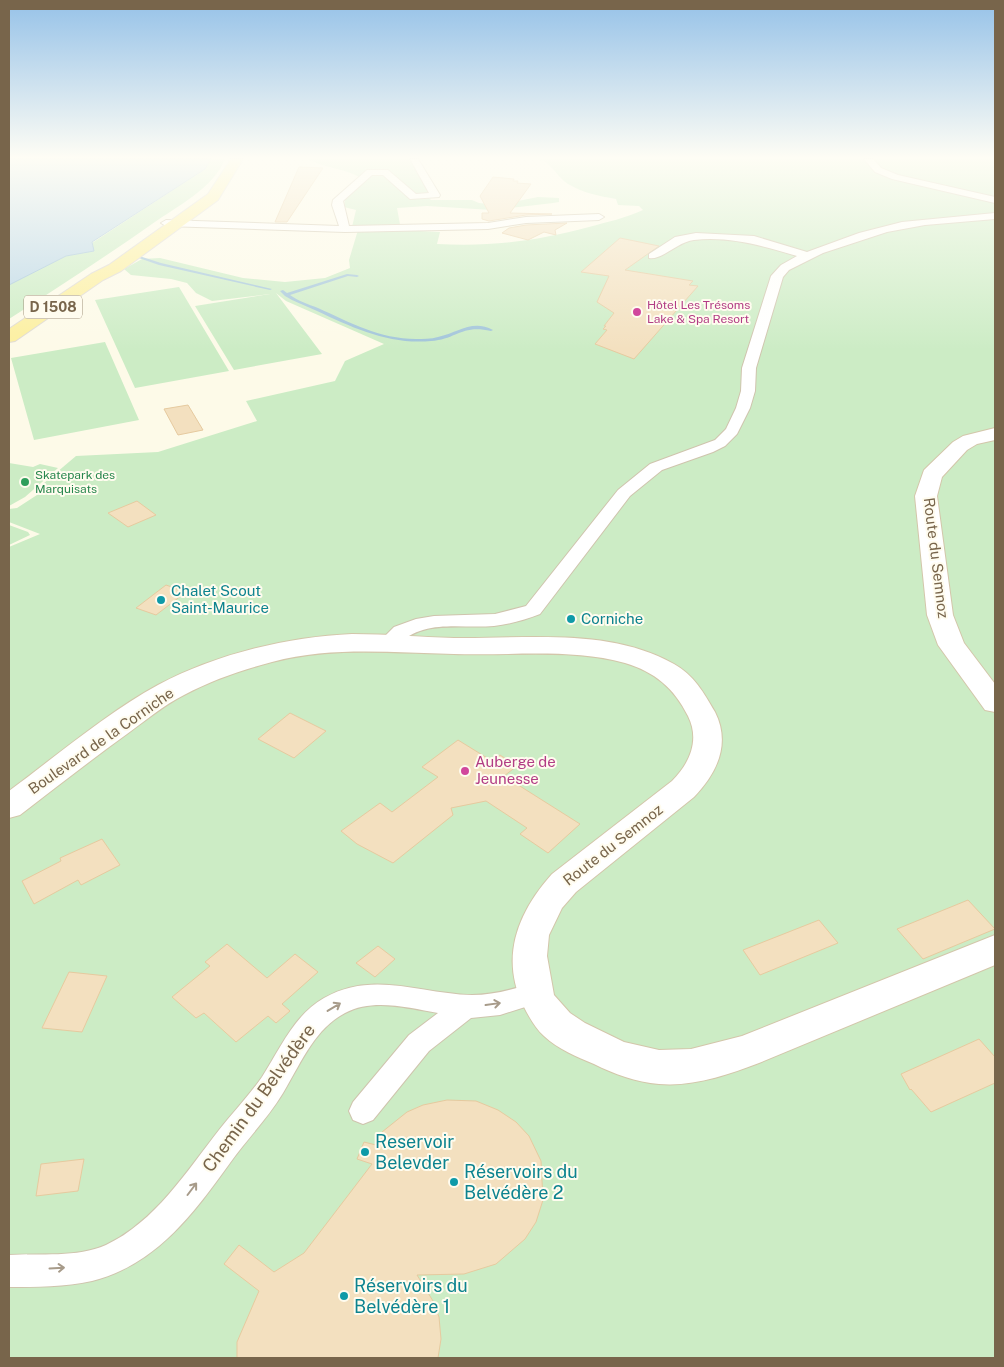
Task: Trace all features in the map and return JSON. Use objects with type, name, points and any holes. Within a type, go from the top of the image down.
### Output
[{"type":"main road","name":"D 1508","points":[[9,337],[97,277],[107,266],[172,224]]},
{"type":"main road","name":"Route du Semnoz","points":[[995,434],[970,440],[960,446],[932,474],[926,496],[940,615],[951,645],[995,703]]},
{"type":"main road","name":"Boulevard de la Corniche","points":[[9,807],[142,708],[174,688],[198,678],[295,648],[348,643],[388,643]]},
{"type":"main road","name":"Route du Semnoz","points":[[388,643],[558,646],[614,652],[658,666],[676,678],[691,692],[702,710],[707,728],[706,760],[697,776],[658,810],[579,869],[558,888],[545,904],[534,927],[529,970],[535,993],[544,1011],[562,1030],[604,1053],[626,1062],[656,1068],[690,1067],[724,1059],[759,1047],[831,1015],[995,949]]},
{"type":"street","points":[[343,223],[345,229]]},
{"type":"street","points":[[172,224],[345,229],[488,226],[508,223]]},
{"type":"street","points":[[388,643],[403,628],[415,624],[430,621],[506,620],[533,610],[619,499],[641,477],[671,460],[708,450],[720,443],[732,431],[744,408],[748,391],[749,368],[778,276],[782,270],[806,255],[824,248],[914,223]]},
{"type":"street","points":[[653,256],[679,238],[696,236],[754,239],[806,255]]},
{"type":"street","name":"Chemin du Belvédère","points":[[9,1271],[77,1267],[115,1257],[145,1239],[180,1205],[271,1086],[298,1040],[335,1005],[375,993],[466,1006],[491,1005],[535,993]]},
{"type":"street","points":[[363,1111],[419,1043],[466,1006]]},
{"type":"green space","points":[[123,223],[154,223],[9,319],[9,285],[66,256],[93,251],[92,243]]},
{"type":"green space","points":[[353,223],[400,223],[401,230],[440,232],[437,244],[477,245],[551,236],[605,223],[995,223],[995,1358],[9,1358],[9,547],[40,534],[9,522],[9,509],[17,508],[37,495],[37,489],[76,456],[158,452],[257,421],[246,401],[335,381],[345,361],[384,344],[286,301],[276,293],[322,354],[234,370],[195,306],[270,294],[212,301],[196,293],[187,283],[171,279],[131,275],[124,269],[142,259],[160,258],[243,278],[285,282],[325,278],[350,268],[349,260],[358,230],[352,227]]},
{"type":"green space","points":[[179,287],[229,371],[135,388],[95,300]]},
{"type":"green space","points":[[105,342],[139,420],[34,440],[11,358]]},
{"type":"green space","name":"Skatepark des Marquisats","points":[[9,463],[33,467],[40,464],[58,468],[25,497],[9,506]]},
{"type":"green space","name":"Skatepark des Marquisats","points":[[9,525],[28,532],[30,535],[9,545]]},
{"type":"water","points":[[9,223],[122,223],[92,242],[94,251],[66,256],[9,285]]},
{"type":"building","points":[[567,223],[555,230],[556,235],[544,232],[528,240],[502,233],[509,228],[526,225]]},
{"type":"building","points":[[620,238],[659,246],[625,270],[693,281],[689,285],[698,286],[634,359],[595,344],[607,330],[603,329],[606,326],[604,326],[614,313],[597,302],[609,276],[581,272]]},
{"type":"building","points":[[188,405],[203,430],[178,435],[164,409]]},
{"type":"building","points":[[137,501],[156,515],[128,527],[108,513]]},
{"type":"building","name":"Chalet Scout Saint-Maurice","points":[[166,585],[186,592],[156,615],[136,608]]},
{"type":"building","points":[[290,713],[326,731],[294,758],[258,739]]},
{"type":"building","points":[[458,740],[492,761],[500,755],[517,766],[504,776],[580,824],[548,853],[520,834],[527,828],[486,801],[451,808],[453,815],[393,863],[357,844],[341,831],[380,803],[392,812],[438,777],[422,767]]},
{"type":"building","points":[[102,839],[120,865],[81,885],[78,880],[34,904],[22,881],[61,861],[60,858]]},
{"type":"building","points":[[968,900],[995,929],[923,959],[897,929]]},
{"type":"building","points":[[819,920],[838,943],[760,975],[743,950]]},
{"type":"building","points":[[227,944],[267,978],[295,954],[318,972],[282,1004],[290,1011],[276,1023],[268,1016],[236,1042],[204,1013],[196,1018],[172,997],[210,966],[205,962]]},
{"type":"building","points":[[378,946],[395,959],[375,977],[356,963]]},
{"type":"building","points":[[69,972],[107,976],[82,1032],[42,1028]]},
{"type":"building","points":[[979,1039],[995,1057],[995,1083],[931,1112],[910,1090],[901,1074]]},
{"type":"building","points":[[447,1100],[476,1101],[498,1110],[516,1122],[529,1136],[541,1161],[543,1200],[536,1222],[525,1239],[496,1264],[464,1274],[417,1275],[433,1301],[439,1317],[441,1339],[438,1358],[237,1358],[237,1342],[259,1291],[224,1264],[239,1245],[274,1272],[304,1253],[372,1164],[357,1159],[364,1142],[376,1145],[382,1132],[407,1112],[423,1105]]},
{"type":"building","points":[[84,1159],[78,1191],[36,1196],[41,1164]]},
{"type":"waterway","points":[[137,256],[160,264],[270,289]]},
{"type":"waterway","points":[[287,295],[348,275],[357,276]]},
{"type":"waterway","points":[[282,291],[287,295]]},
{"type":"waterway","points":[[287,295],[358,328],[400,340],[440,339],[474,327],[491,330]]},
{"type":"place","name":"Hôtel Les Trésoms Lake & Spa Resort","points":[[637,312]]},
{"type":"place","name":"Skatepark des Marquisats","points":[[25,482]]},
{"type":"place","name":"Chalet Scout Saint-Maurice","points":[[161,600]]},
{"type":"place","name":"Corniche","points":[[571,619]]},
{"type":"place","name":"Auberge de Jeunesse","points":[[465,771]]},
{"type":"place","name":"Reservoir Belevder","points":[[365,1152]]},
{"type":"place","name":"Réservoirs du Belvédère 2","points":[[454,1182]]},
{"type":"place","name":"Réservoirs du Belvédère 1","points":[[344,1296]]}]
